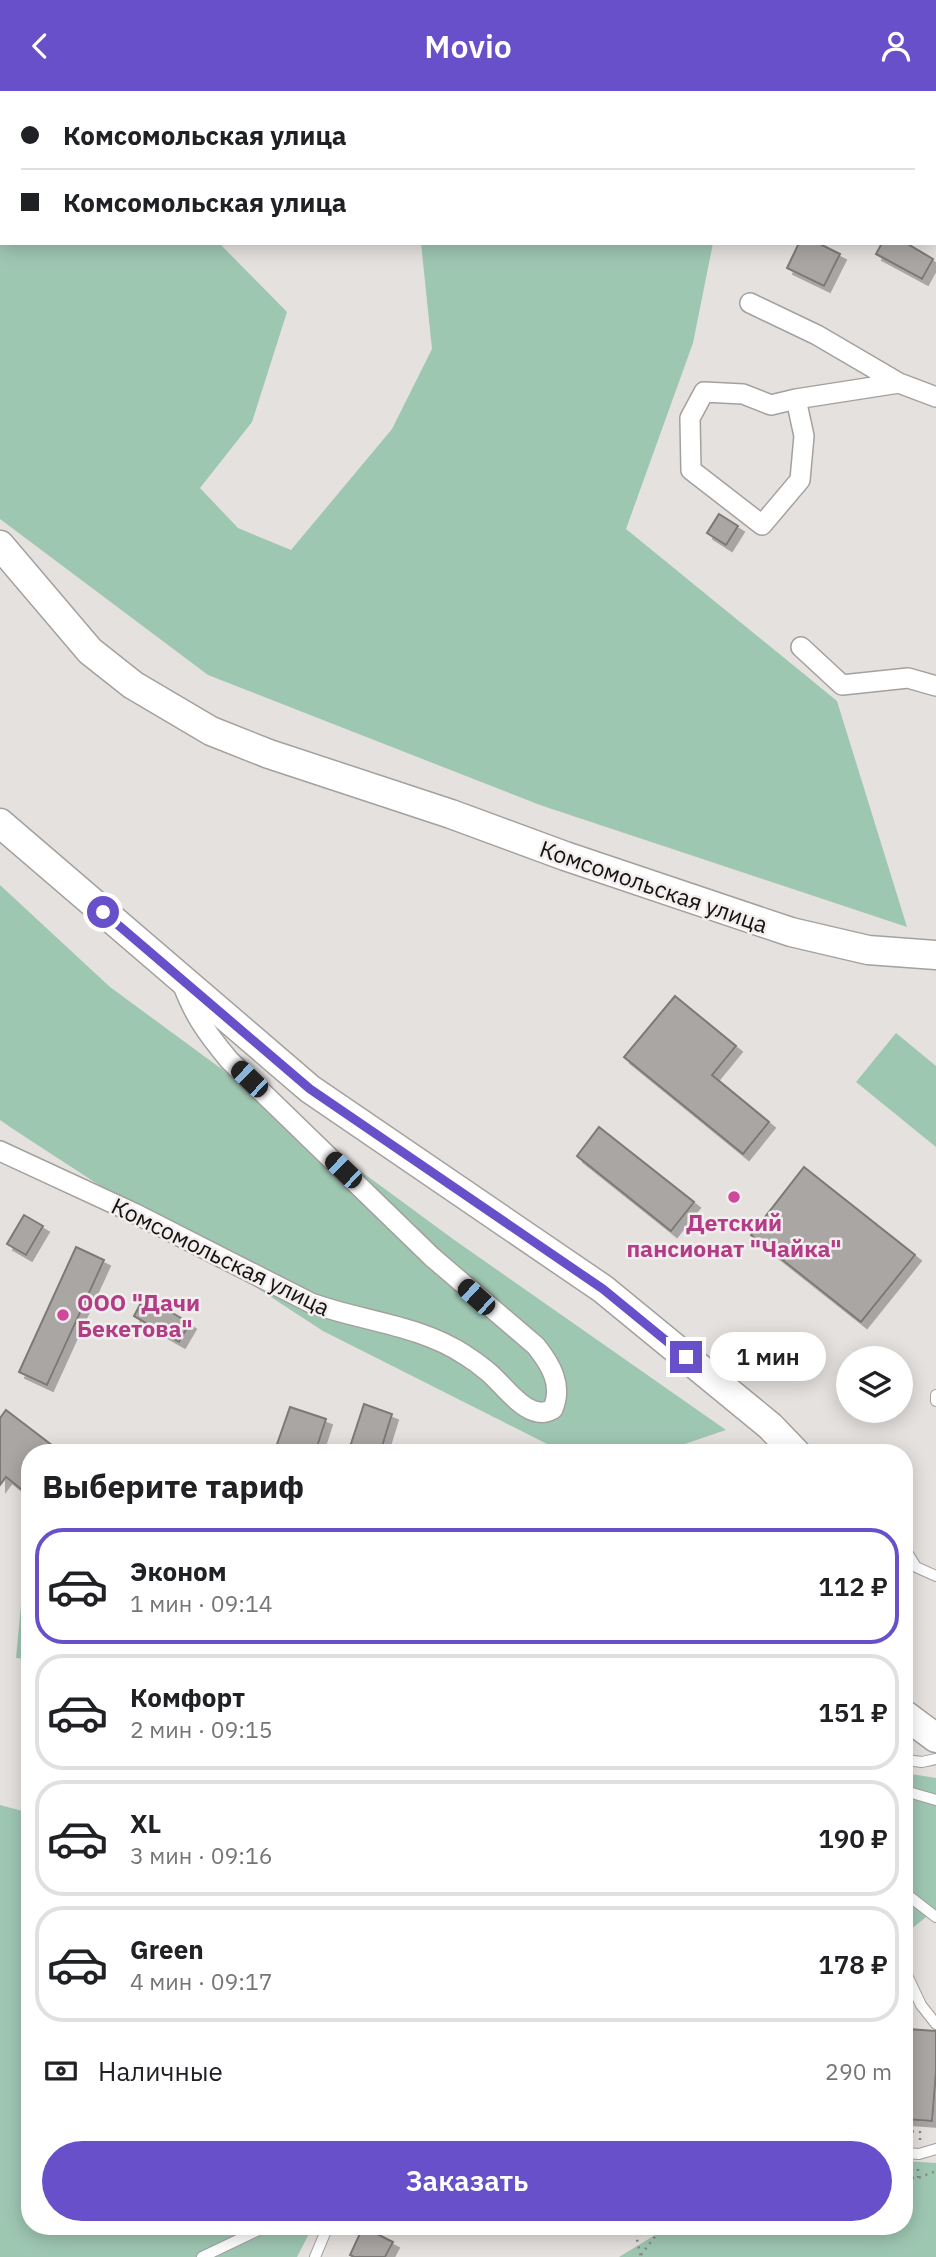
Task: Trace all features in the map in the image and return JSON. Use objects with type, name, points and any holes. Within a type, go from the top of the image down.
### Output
[{"type":"main road","name":"Комсомольская улица","points":[[0,545],[90,652],[133,685],[211,731],[269,754],[790,932],[868,950],[936,955]]},
{"type":"main road","name":"Комсомольская улица","points":[[0,824],[310,1089],[603,1289],[770,1426],[787,1444]]},
{"type":"main road","points":[[913,1721],[936,1738]]},
{"type":"street","points":[[750,303],[817,335],[899,383],[936,397]]},
{"type":"street","points":[[796,399],[804,436],[800,480],[762,525],[691,470],[690,418],[704,392],[743,394],[771,405],[796,399],[899,383]]},
{"type":"street","points":[[801,647],[842,684],[908,678],[936,686]]},
{"type":"street","name":"Комсомольская улица","points":[[0,1151],[134,1213],[311,1303],[340,1314],[408,1330],[455,1349],[488,1371],[526,1407],[540,1412],[553,1409],[557,1392],[556,1378],[548,1361],[536,1346],[432,1257],[229,1060],[204,1030],[180,979]]},
{"type":"lane","points":[[936,1395],[936,1401]]},
{"type":"lane","points":[[913,1562],[916,1567],[936,1576]]},
{"type":"lane","points":[[913,1761],[936,1759]]},
{"type":"lane","points":[[913,1793],[936,1800]]},
{"type":"lane","points":[[913,1899],[936,1917]]},
{"type":"lane","points":[[913,1989],[920,2005],[936,2024]]},
{"type":"lane","points":[[913,2154],[936,2149]]},
{"type":"lane","points":[[202,2257],[248,2235]]},
{"type":"lane","points":[[315,2257],[324,2235]]},
{"type":"path","points":[[913,2132],[920,2132]]},
{"type":"path","points":[[913,2178],[936,2171]]},
{"type":"path","points":[[636,2235],[641,2256]]},
{"type":"path","points":[[641,2256],[656,2235]]},
{"type":"green space","points":[[0,245],[221,245],[287,312],[252,422],[200,488],[238,528],[291,550],[392,429],[432,349],[421,245],[713,245],[693,343],[626,529],[837,701],[907,927],[540,805],[208,675],[0,519]]},
{"type":"green space","points":[[0,885],[110,987],[453,1239],[726,1430],[685,1444],[547,1444],[323,1331],[0,1120]]},
{"type":"green space","points":[[896,1033],[936,1066],[936,1147],[856,1082]]},
{"type":"green space","points":[[21,1605],[21,1658],[16,1658]]},
{"type":"green space","points":[[913,1774],[936,1778],[936,1909],[913,1928]]},
{"type":"green space","points":[[0,1805],[21,1811],[21,2235],[308,2235],[297,2257],[0,2257]]},
{"type":"green space","points":[[913,2162],[936,2163],[936,2257],[619,2257],[655,2235],[913,2235]]},
{"type":"building","points":[[798,245],[822,245],[840,254],[824,286],[787,268]]},
{"type":"building","points":[[881,245],[909,245],[933,259],[922,279],[876,254]]},
{"type":"building","points":[[719,514],[738,526],[726,545],[707,533]]},
{"type":"building","points":[[675,996],[736,1046],[712,1075],[769,1122],[743,1154],[624,1057]]},
{"type":"building","points":[[599,1127],[694,1202],[671,1231],[577,1156]]},
{"type":"building","points":[[804,1167],[915,1255],[861,1322],[751,1235]]},
{"type":"building","points":[[24,1215],[43,1226],[26,1255],[7,1244]]},
{"type":"building","points":[[76,1247],[104,1260],[47,1385],[19,1372]]},
{"type":"building","points":[[144,1297],[190,1323],[179,1342],[134,1316]]},
{"type":"building","points":[[364,1404],[392,1414],[383,1444],[351,1444]]},
{"type":"building","points":[[290,1407],[326,1419],[318,1444],[277,1444]]},
{"type":"building","points":[[6,1410],[50,1444],[21,1444],[21,1489],[6,1477],[0,1485],[0,1418]]},
{"type":"building","points":[[913,2029],[936,2031],[932,2121],[913,2120]]},
{"type":"building","points":[[359,2235],[379,2235],[393,2242],[385,2257],[350,2255]]},
{"type":"place","name":"Детский пансионат \"Чайка\"","points":[[734,1197]]},
{"type":"place","name":"ООО \"Дачи Бекетова\"","points":[[63,1315]]},
{"type":"route","points":[[103,912],[310,1089],[603,1289],[686,1357]]}]
